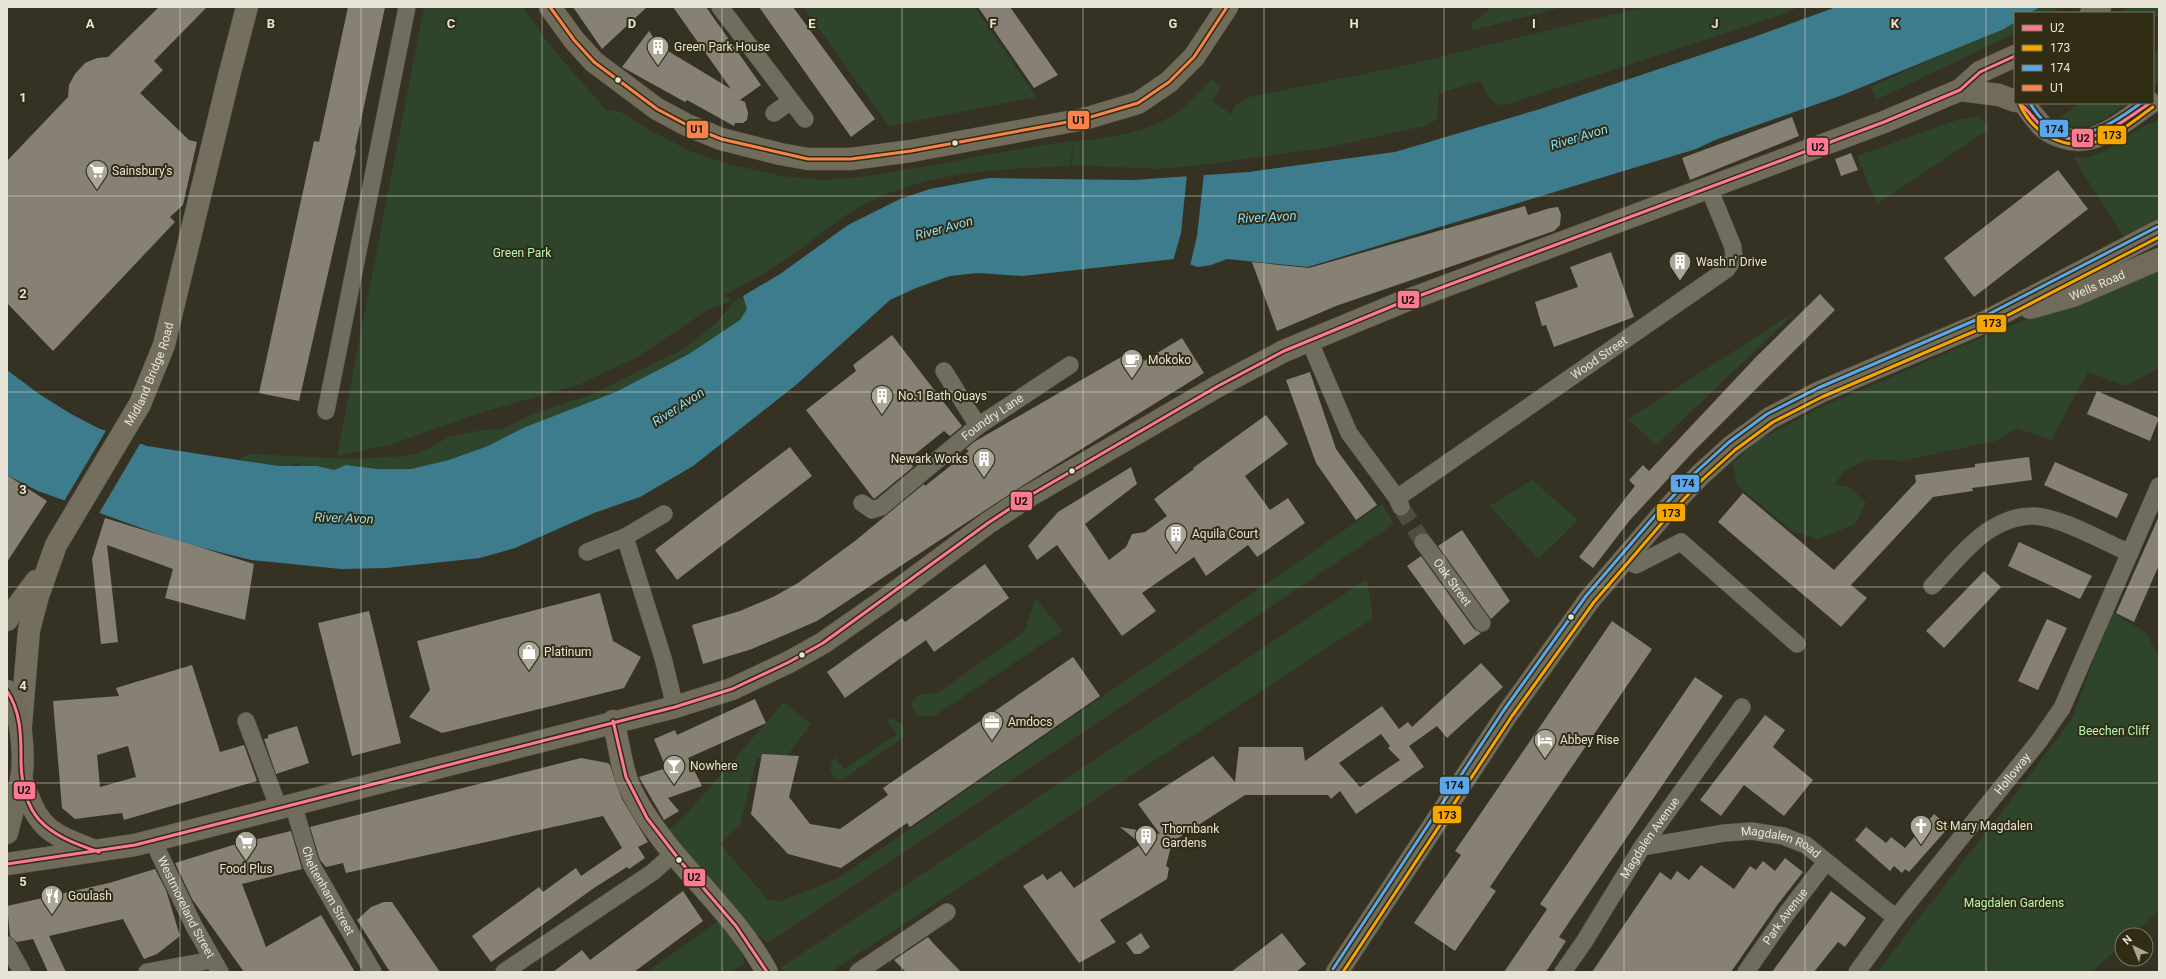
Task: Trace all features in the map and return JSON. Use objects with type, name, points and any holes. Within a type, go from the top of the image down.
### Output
[{"type":"highway","points":[[7,864],[99,852],[153,841],[613,721],[675,707],[732,689],[789,662],[823,643],[886,599],[988,523],[1029,496],[1218,386],[1309,340],[1400,303],[1708,186],[1884,122],[1960,90],[1980,72],[2014,56]]},
{"type":"highway","points":[[1960,90],[1999,94],[2014,101]]},
{"type":"highway","points":[[2021,104],[2045,129],[2072,140],[2087,141],[2104,134],[2149,104]]},
{"type":"highway","points":[[7,691],[10,695],[21,725],[21,778],[7,833]]},
{"type":"highway","points":[[21,778],[30,804],[46,828],[64,839],[99,852]]},
{"type":"main road","name":"Midland Bridge Road","points":[[21,725],[29,630],[53,553],[140,404],[164,344],[247,7]]},
{"type":"main road","points":[[550,7],[574,40],[594,62],[657,109],[687,125],[734,143],[808,159],[851,159],[911,151],[1084,120],[1138,103],[1169,82],[1194,57],[1227,7]]},
{"type":"main road","name":"Wells Road","points":[[1337,972],[1508,713],[1590,599],[1700,475],[1732,446],[1770,418],[1820,392],[1987,320],[2159,231]]},
{"type":"main road","name":"Wells Road","points":[[1987,320],[2073,296],[2159,259]]},
{"type":"main road","points":[[7,620],[53,553]]},
{"type":"main road","points":[[613,721],[624,774],[645,814],[674,853],[740,930],[754,949],[767,972]]},
{"type":"street","points":[[326,411],[407,7]]},
{"type":"street","points":[[720,7],[805,118]]},
{"type":"street","points":[[774,113],[791,101]]},
{"type":"street","name":"Wood Street","points":[[1309,340],[1349,433],[1399,502],[1727,269],[1734,258],[1733,247],[1708,186]]},
{"type":"street","name":"Foundry Lane","points":[[862,503],[866,508],[872,510],[881,507],[978,426],[1070,365]]},
{"type":"street","points":[[944,371],[978,426]]},
{"type":"street","name":"Holloway","points":[[1857,972],[1896,918],[2039,742],[2062,708],[2159,486]]},
{"type":"street","points":[[587,552],[625,537],[664,514]]},
{"type":"street","points":[[1932,586],[1973,542],[1991,528],[2011,519],[2033,516],[2051,519],[2130,553]]},
{"type":"street","points":[[625,537],[663,658],[675,707]]},
{"type":"street","name":"Oak Street","points":[[1423,542],[1482,623]]},
{"type":"street","points":[[1624,559],[1636,565],[1682,542],[1797,644]]},
{"type":"street","name":"Magdalen Avenue","points":[[1563,972],[1584,942],[1642,847],[1742,707]]},
{"type":"street","name":"Cheltenham Street","points":[[246,721],[286,806],[311,864],[373,972]]},
{"type":"street","name":"Magdalen Road","points":[[1642,847],[1724,833],[1752,831],[1783,836],[1806,845],[1896,918]]},
{"type":"street","name":"Westmoreland Street","points":[[153,841],[194,926],[216,966]]},
{"type":"street","points":[[504,972],[654,872],[674,853]]},
{"type":"street","name":"Park Avenue","points":[[1746,972],[1787,913],[1826,862]]},
{"type":"street","points":[[858,972],[881,966],[947,912]]},
{"type":"street","points":[[7,945],[22,972]]},
{"type":"street","points":[[147,972],[216,966]]},
{"type":"green space","name":"Green Park","points":[[424,7],[522,7],[553,49],[606,110],[619,111],[651,131],[690,151],[727,164],[782,176],[822,180],[865,177],[1074,141],[1069,166],[1019,168],[969,173],[945,177],[896,190],[860,206],[792,255],[725,295],[732,301],[709,309],[639,356],[578,385],[483,412],[392,444],[337,456]]},
{"type":"green space","points":[[803,7],[975,7],[1036,97],[889,126]]},
{"type":"green space","points":[[1492,7],[1563,7],[1474,30],[1470,24]]},
{"type":"green space","points":[[1643,7],[1799,7],[1772,18],[1505,105],[1500,105],[1490,98],[1481,81],[1439,93],[1437,119],[1428,125],[1325,148],[1201,165],[1159,169],[1071,165],[1075,141],[1118,136],[1146,128],[1172,116],[1195,97],[1212,79],[1221,88],[1211,101],[1231,114],[1236,105],[1249,97],[1398,67]]},
{"type":"green space","points":[[2040,7],[2060,7],[2052,12],[2032,12]]},
{"type":"green space","points":[[2129,7],[2159,7],[2159,15],[2154,18],[2154,12],[2122,12]]},
{"type":"green space","points":[[2014,22],[2014,33],[1876,100],[1870,87]]},
{"type":"green space","points":[[2159,50],[2159,83],[2154,86],[2154,53]]},
{"type":"green space","points":[[2080,104],[2126,104],[2094,124],[2076,127],[2056,120]]},
{"type":"green space","points":[[1977,116],[1991,128],[1877,204],[1857,156],[1954,121]]},
{"type":"green space","points":[[2159,120],[2159,219],[2124,237],[2073,157],[2088,157],[2101,153],[2150,123]]},
{"type":"green space","points":[[2159,269],[2159,368],[2126,386],[2088,372],[2051,440],[2017,428],[1995,441],[1901,461],[1868,459],[1844,471],[1835,484],[1851,488],[1866,503],[1855,524],[1818,539],[1792,531],[1737,485],[1733,463],[1757,441],[1817,409],[2007,327]]},
{"type":"green space","points":[[738,298],[751,299],[754,316],[700,358],[460,467],[319,474],[296,463],[280,473],[243,466],[240,459],[249,454],[353,459],[406,456],[420,453],[449,437],[483,430],[503,429],[535,413],[593,394],[687,347],[716,323]]},
{"type":"green space","points":[[1798,310],[1656,445],[1628,419]]},
{"type":"green space","points":[[1532,480],[1578,520],[1538,559],[1490,506]]},
{"type":"green space","points":[[1382,504],[1394,524],[768,943],[741,921],[666,833],[690,810],[784,702],[811,724],[786,757],[757,758],[740,825],[720,844],[768,900],[781,901],[839,878]]},
{"type":"green space","points":[[1367,579],[1373,618],[830,972],[784,972],[780,968]]},
{"type":"green space","points":[[1036,598],[1062,631],[934,716],[922,716],[914,711],[912,703],[919,695],[939,692],[1024,632]]},
{"type":"green space","name":"Beechen Cliff","points":[[2112,612],[2145,632],[2159,656],[2159,911],[2141,927],[2114,927],[2114,951],[2092,972],[1877,972],[2005,808],[2071,720]]},
{"type":"green space","points":[[890,718],[902,724],[904,732],[902,738],[842,780],[834,778],[830,767],[831,762],[835,757],[844,769],[897,734],[887,721]]},
{"type":"green space","points":[[721,919],[739,949],[745,963],[731,972],[647,972]]},
{"type":"water","name":"River Avon","points":[[1836,7],[2040,7],[2032,12],[2014,12],[2014,23],[2004,29],[1840,96],[1715,140],[1696,149],[1308,267],[1227,259],[1211,265],[1198,267],[1174,259],[1023,276],[978,273],[950,276],[916,288],[890,300],[796,385],[693,466],[640,497],[594,513],[515,548],[480,558],[386,568],[341,569],[251,560],[183,543],[38,491],[7,475],[7,370],[39,394],[71,414],[98,428],[147,446],[278,466],[317,466],[334,470],[346,465],[376,469],[411,469],[449,460],[488,446],[523,428],[616,392],[689,354],[740,320],[747,309],[743,296],[780,274],[848,225],[900,199],[930,189],[989,178],[1133,180],[1249,172],[1395,152],[1540,109],[1757,36]]},
{"type":"pier","points":[[1204,173],[1197,236],[1190,266],[1173,261],[1181,233],[1187,174]]},
{"type":"pier","points":[[107,429],[141,442],[98,515],[63,503]]},
{"type":"building","name":"Sainsbury's","points":[[159,7],[207,7],[154,61],[163,70],[140,93],[189,140],[197,142],[183,205],[170,217],[175,222],[53,351],[7,303],[7,161],[68,97],[69,85],[75,74],[85,63],[97,58],[108,57]]},
{"type":"building","points":[[348,7],[385,7],[356,150],[299,401],[259,393],[314,141],[319,142]]},
{"type":"building","points":[[573,7],[647,7],[602,49]]},
{"type":"building","name":"Green Park House","points":[[673,7],[706,7],[761,85],[740,100],[745,102],[748,113],[747,120],[743,123],[735,123],[734,126],[687,100],[685,102],[622,67],[649,31],[658,45],[731,89]]},
{"type":"building","points":[[759,7],[793,7],[875,119],[851,137]]},
{"type":"building","points":[[978,7],[1010,7],[1058,75],[1034,88]]},
{"type":"building","points":[[1792,117],[1799,136],[1690,180],[1682,158]]},
{"type":"building","points":[[1851,153],[1858,170],[1841,176],[1835,159]]},
{"type":"building","points":[[2058,170],[2088,209],[1974,297],[1944,258]]},
{"type":"building","points":[[1525,206],[1528,215],[1558,207],[1561,214],[1560,225],[1554,231],[1336,306],[1277,331],[1252,262],[1309,268]]},
{"type":"building","points":[[1611,252],[1634,317],[1554,347],[1546,325],[1542,326],[1535,302],[1578,287],[1570,267]]},
{"type":"building","points":[[1820,294],[1835,310],[1692,453],[1630,520],[1593,568],[1579,557],[1635,486],[1629,480],[1643,465],[1649,471],[1756,357]]},
{"type":"building","name":"No.1 Bath Quays","points":[[892,335],[962,426],[950,436],[944,431],[909,459],[913,467],[874,499],[806,410],[856,371],[853,365]]},
{"type":"building","name":"Newark Works","points":[[1182,338],[1204,373],[1022,486],[817,621],[752,649],[703,664],[692,625],[740,611],[773,597],[798,583],[855,541],[924,484],[925,486],[969,451],[966,449],[974,442],[1135,349],[1144,361]]},
{"type":"building","points":[[1310,372],[1336,449],[1377,505],[1356,520],[1316,463],[1286,380]]},
{"type":"building","points":[[2097,391],[2159,418],[2150,441],[2087,414]]},
{"type":"building","points":[[1266,415],[1288,444],[1245,476],[1270,510],[1288,498],[1305,523],[1257,557],[1248,545],[1206,576],[1194,557],[1142,593],[1156,611],[1122,636],[1057,545],[1037,560],[1028,546],[1058,512],[1131,467],[1137,484],[1085,524],[1109,560],[1126,547],[1132,534],[1145,532],[1167,516],[1154,499],[1194,469],[1193,468]]},
{"type":"building","points":[[790,447],[812,476],[677,580],[655,550]]},
{"type":"building","points":[[2029,457],[2032,480],[1972,488],[1973,491],[1933,497],[1851,585],[1867,598],[1841,627],[1718,522],[1743,493],[1834,570],[1916,482],[1915,475],[1975,467],[1975,464]]},
{"type":"building","points":[[2055,462],[2128,494],[2117,518],[2044,485]]},
{"type":"building","points":[[7,475],[47,501],[7,562]]},
{"type":"building","points":[[2159,516],[2159,565],[2134,622],[2116,613]]},
{"type":"building","points":[[105,518],[254,564],[245,620],[165,598],[173,569],[107,545],[118,642],[101,644],[92,559]]},
{"type":"building","points":[[1462,530],[1510,601],[1491,619],[1438,546]]},
{"type":"building","points":[[2019,542],[2092,576],[2080,599],[2008,566]]},
{"type":"building","points":[[1421,556],[1474,629],[1481,633],[1464,645],[1407,566]]},
{"type":"building","points":[[985,564],[1009,598],[934,652],[926,640],[845,698],[827,672],[902,618],[905,622]]},
{"type":"building","points":[[1984,571],[2001,587],[1944,648],[1926,631]]},
{"type":"building","name":"Platinum","points":[[600,593],[613,641],[641,657],[624,688],[442,733],[409,717],[430,690],[417,641]]},
{"type":"building","points":[[369,611],[401,743],[352,756],[318,623]]},
{"type":"building","points":[[2047,619],[2067,628],[2038,690],[2018,681]]},
{"type":"building","points":[[1612,621],[1652,649],[1490,887],[1496,891],[1455,951],[1414,923],[1461,855],[1455,851]]},
{"type":"building","points":[[1073,657],[1100,696],[910,827],[907,823],[841,868],[788,854],[751,814],[762,754],[799,756],[789,797],[810,824],[840,829],[888,795],[883,788]]},
{"type":"building","name":"Thornbank Gardens","points":[[1481,663],[1503,687],[1447,738],[1437,726],[1409,746],[1424,767],[1356,814],[1340,791],[1331,799],[1328,795],[1245,795],[1172,842],[1166,866],[1169,868],[1167,879],[1100,920],[1116,942],[1079,963],[1023,886],[1043,874],[1047,880],[1061,871],[1074,888],[1141,844],[1120,827],[1160,834],[1138,804],[1213,756],[1235,782],[1239,747],[1303,747],[1305,761],[1382,706],[1399,729],[1408,722],[1412,727]],"holes":[[[1381,734],[1390,746],[1388,748],[1400,760],[1360,787],[1339,763]]]},
{"type":"building","points":[[192,665],[220,752],[244,745],[257,781],[124,820],[122,813],[75,819],[62,808],[53,701],[119,696],[116,688]],"holes":[[[128,746],[136,777],[100,787],[97,755]]]},
{"type":"building","points":[[1695,677],[1723,696],[1559,937],[1566,941],[1546,972],[1504,972],[1547,909],[1540,904]]},
{"type":"building","points":[[755,699],[766,723],[688,758],[702,786],[668,798],[679,811],[664,820],[639,777],[666,768],[654,739],[675,730],[677,735]]},
{"type":"building","points":[[1765,715],[1785,730],[1773,747],[1813,780],[1784,816],[1744,785],[1721,816],[1700,800]]},
{"type":"building","points":[[297,726],[309,763],[276,774],[264,739],[268,738],[268,735]]},
{"type":"building","points":[[581,758],[608,763],[610,765],[622,799],[648,842],[638,847],[645,858],[629,869],[627,867],[594,888],[491,962],[472,936],[539,887],[543,892],[576,868],[581,876],[622,848],[603,816],[346,873],[343,863],[326,867],[320,860],[310,827]]},
{"type":"building","points":[[1934,814],[1949,827],[1909,872],[1905,869],[1902,873],[1894,866],[1890,871],[1855,840],[1866,827],[1886,843],[1891,837],[1905,848]]},
{"type":"building","points":[[291,831],[302,869],[242,884],[266,947],[321,915],[355,972],[244,972],[192,899],[175,863],[233,845]]},
{"type":"building","points":[[1785,858],[1803,872],[1778,904],[1731,972],[1592,972],[1660,872],[1671,880],[1677,871],[1689,880],[1701,865],[1734,889],[1750,866],[1756,870],[1763,861],[1775,871]]},
{"type":"building","points":[[155,869],[166,890],[180,936],[157,954],[144,959],[123,919],[49,936],[66,972],[48,972],[33,939],[17,942],[10,936],[7,906],[109,883]]},
{"type":"building","points":[[683,891],[703,921],[634,972],[553,972],[582,950],[590,960]]},
{"type":"building","points":[[1831,891],[1866,918],[1845,947],[1838,942],[1814,972],[1772,972]]},
{"type":"building","points":[[384,902],[392,902],[440,972],[390,972],[357,920],[371,907]]},
{"type":"building","points":[[1141,933],[1150,947],[1140,954],[1134,954],[1126,943]]},
{"type":"building","points":[[1282,933],[1306,964],[1296,972],[1231,972]]},
{"type":"building","points":[[928,937],[961,972],[906,972],[894,960]]},
{"type":"tunnel","points":[[1401,507],[1423,542]]},
{"type":"transit line","name":"U1","points":[[550,7],[574,40],[594,62],[657,109],[687,125],[721,139],[808,159],[851,159],[911,151],[1084,119],[1138,103],[1169,82],[1194,57],[1227,7]]},
{"type":"transit line","name":"U2","points":[[7,864],[135,845],[675,707],[732,689],[789,662],[823,643],[988,523],[1029,496],[1218,386],[1284,351],[1400,303],[1884,122],[1960,90],[1980,72],[2014,56]]},
{"type":"transit line","name":"U2","points":[[2020,104],[2045,129],[2059,136],[2073,139],[2087,138],[2100,134],[2126,120],[2149,104]]},
{"type":"transit line","name":"174","points":[[2031,104],[2042,120],[2055,130],[2069,134],[2083,133],[2098,129],[2127,113],[2140,104]]},
{"type":"transit line","name":"173","points":[[2020,105],[2026,116],[2043,132],[2053,138],[2075,144],[2087,144],[2106,138],[2127,126],[2153,107]]},
{"type":"transit line","name":"174","points":[[1333,969],[1504,710],[1586,596],[1660,510],[1696,472],[1729,442],[1767,414],[1818,388],[1985,316],[2157,227]]},
{"type":"transit line","name":"173","points":[[1343,972],[1512,716],[1594,602],[1668,516],[1703,479],[1735,450],[1773,422],[1822,397],[1989,325],[2159,237]]},
{"type":"transit line","name":"U2","points":[[7,691],[15,706],[19,722],[22,776],[25,794],[31,808],[39,820],[50,830],[64,838],[99,852]]},
{"type":"transit line","name":"U2","points":[[613,721],[626,777],[647,818],[681,862],[736,926],[767,972]]},
{"type":"place","name":"Green Park House","points":[[658,66]]},
{"type":"place","name":"Sainsbury's","points":[[97,190]]},
{"type":"place","name":"Wash n' Drive","points":[[1680,282]]},
{"type":"place","name":"Mokoko","points":[[1132,380]]},
{"type":"place","name":"No.1 Bath Quays","points":[[882,416]]},
{"type":"place","name":"Newark Works","points":[[984,478]]},
{"type":"place","name":"Aquila Court","points":[[1176,554]]},
{"type":"place","name":"Platinum","points":[[529,672]]},
{"type":"place","name":"Amdocs","points":[[992,742]]},
{"type":"place","name":"Abbey Rise","points":[[1545,760]]},
{"type":"place","name":"Nowhere","points":[[674,786]]},
{"type":"place","name":"St Mary Magdalen","points":[[1921,846]]},
{"type":"place","name":"Thornbank Gardens","points":[[1146,856]]},
{"type":"place","name":"Food Plus","points":[[246,862]]},
{"type":"place","name":"Goulash","points":[[52,916]]},
{"type":"park label","name":"Magdalen Gardens","points":[[2014,903]]}]
